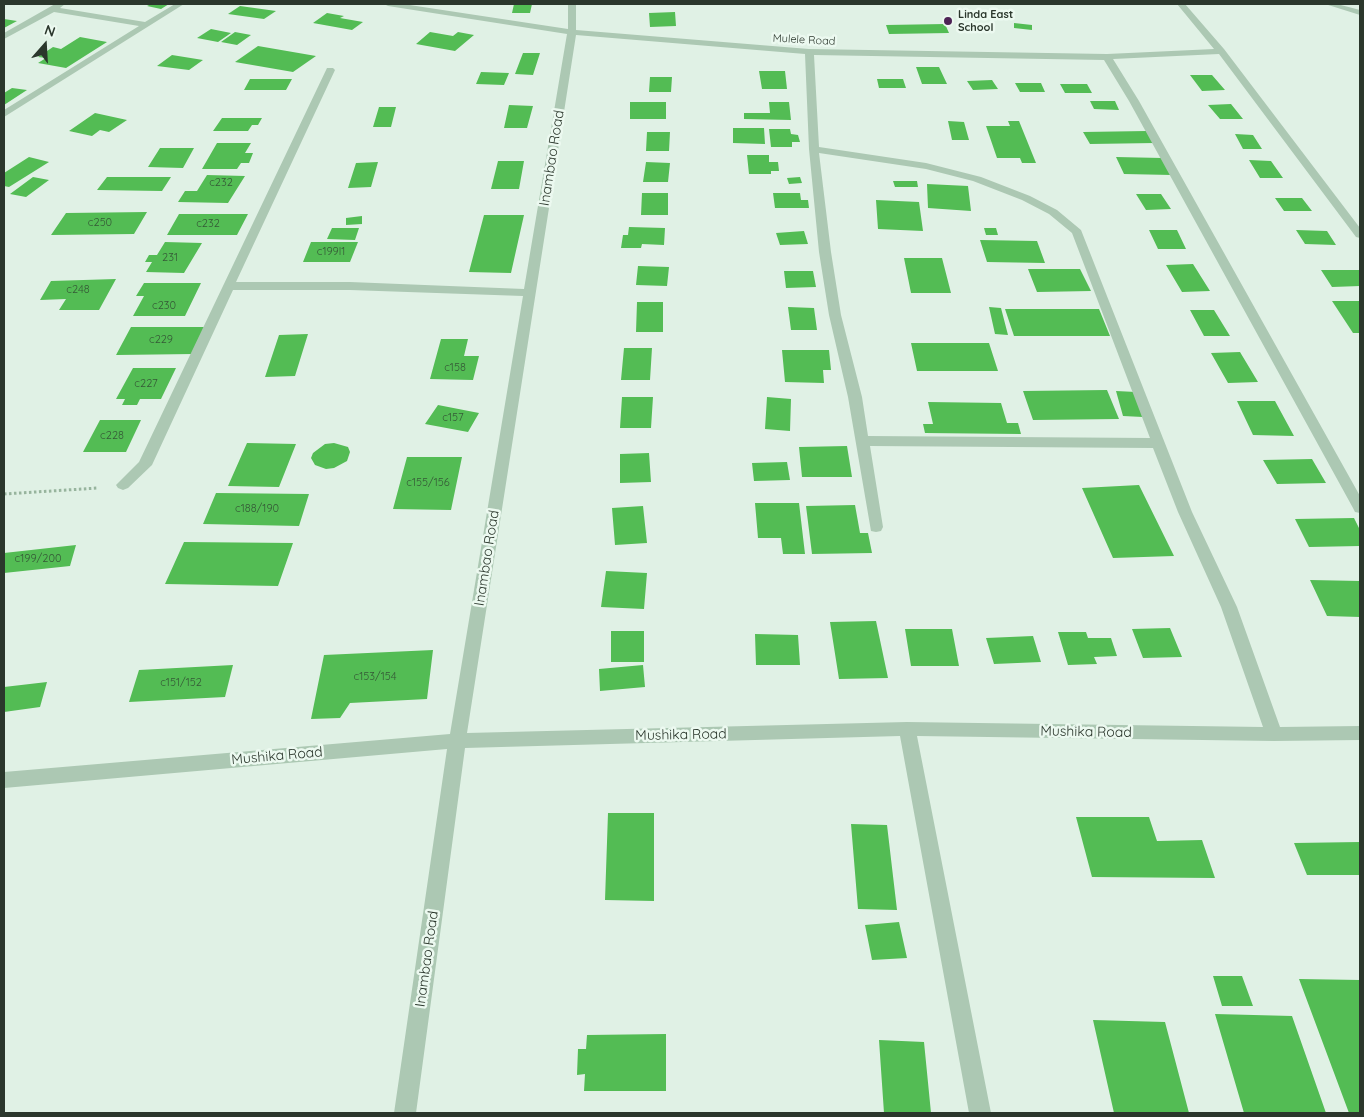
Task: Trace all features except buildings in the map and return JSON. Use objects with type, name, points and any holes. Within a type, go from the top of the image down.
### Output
[{"type":"street","points":[[4,36],[62,4]]},
{"type":"street","points":[[4,114],[180,4]]},
{"type":"street","name":"Mulele Road","points":[[388,4],[572,32],[809,52],[1107,57],[1221,51]]},
{"type":"street","name":"Inambao Road","points":[[405,1113],[457,741],[572,32],[572,4]]},
{"type":"street","points":[[1181,4],[1221,51],[1360,235]]},
{"type":"street","points":[[1329,4],[1360,13]]},
{"type":"street","points":[[53,9],[147,25]]},
{"type":"street","points":[[809,52],[814,149],[825,252],[835,315],[862,440],[876,527]]},
{"type":"street","points":[[1107,57],[1134,100],[1360,508]]},
{"type":"street","points":[[123,485],[144,465],[230,286],[330,70]]},
{"type":"street","points":[[814,149],[926,166],[978,179],[1026,198],[1053,212],[1077,232],[1185,512],[1229,606],[1274,734]]},
{"type":"street","points":[[230,286],[350,286],[530,294]]},
{"type":"street","points":[[862,440],[1158,443]]},
{"type":"street","points":[[907,729],[980,1113]]},
{"type":"street","name":"Mushika Road","points":[[4,780],[457,741],[907,729],[1274,734],[1360,732]]},
{"type":"path","points":[[4,494],[68,491],[123,485]]},
{"type":"place","name":"Linda East School","points":[[948,21]]}]
